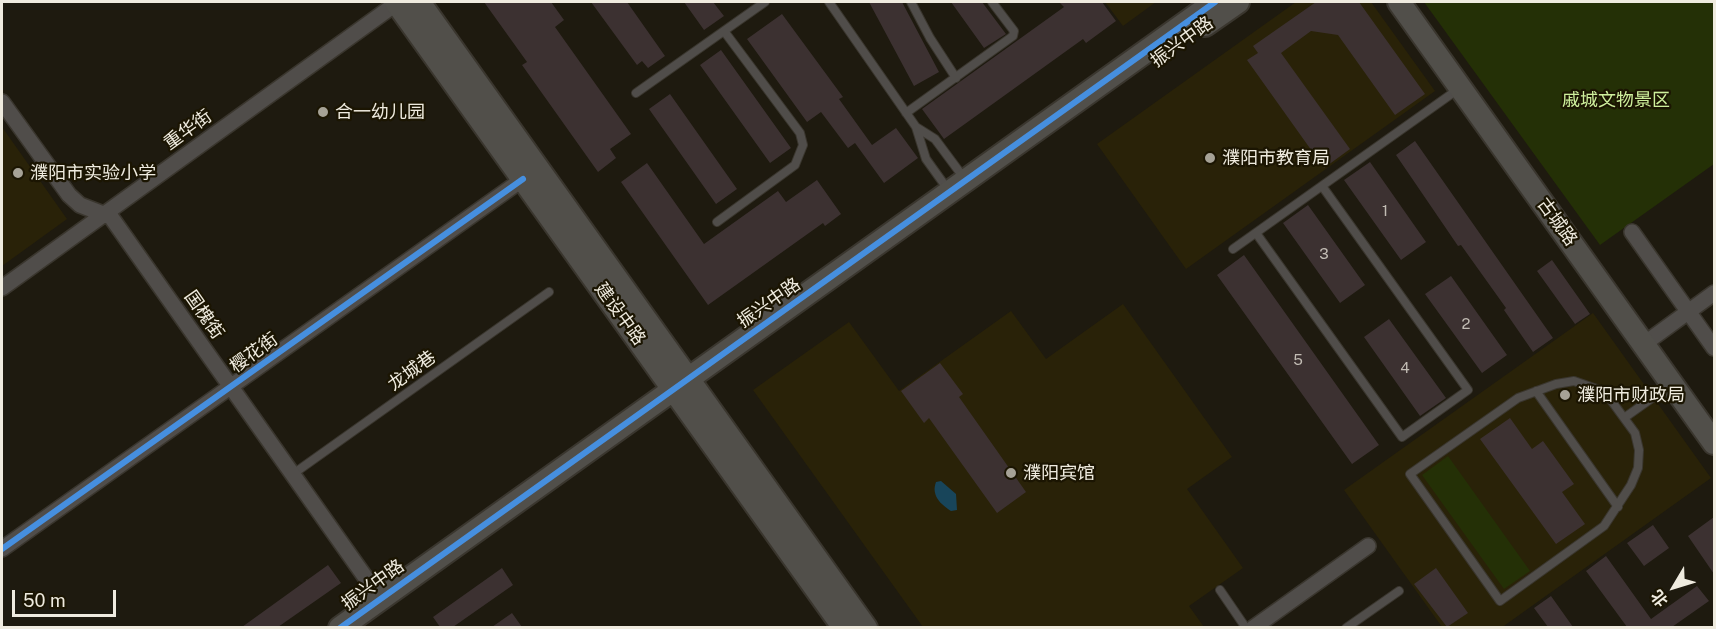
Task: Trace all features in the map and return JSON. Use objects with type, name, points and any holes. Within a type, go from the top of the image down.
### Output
[{"type":"street","name":"建设中路","points":[[404,2],[685,389],[844,627]]},
{"type":"street","name":"建设中路","points":[[404,2],[523,179],[866,627]]},
{"type":"street","name":"重华街","points":[[2,288],[404,2]]},
{"type":"street","name":"振兴中路","points":[[364,627],[958,187],[1215,2]]},
{"type":"street","name":"振兴中路","points":[[340,627],[1238,2]]},
{"type":"street","name":"古城路","points":[[1399,2],[1714,443]]},
{"type":"street","name":"国槐街","points":[[2,102],[69,195],[80,205],[111,217],[380,598]]},
{"type":"street","name":"樱花街","points":[[2,549],[232,388],[523,179]]},
{"type":"street","points":[[1632,232],[1714,348]]},
{"type":"street","points":[[1644,344],[1714,293]]},
{"type":"street","points":[[1253,627],[1368,546]]},
{"type":"lane","points":[[636,93],[765,2]]},
{"type":"lane","points":[[829,2],[916,127],[926,159],[958,187]]},
{"type":"lane","points":[[911,2],[930,38],[956,78]]},
{"type":"lane","points":[[906,113],[1012,36],[1014,32],[992,2]]},
{"type":"lane","points":[[717,222],[795,165],[803,145],[800,133],[724,31]]},
{"type":"lane","points":[[1233,249],[1460,87]]},
{"type":"lane","points":[[916,127],[935,139],[958,187]]},
{"type":"lane","points":[[1256,232],[1402,437],[1468,390],[1322,186]]},
{"type":"lane","name":"龙城巷","points":[[293,474],[549,292]]},
{"type":"lane","points":[[1574,381],[1605,392],[1624,418],[1635,433],[1639,450],[1638,468],[1618,507],[1604,526],[1500,600],[1410,474],[1518,398],[1574,381]]},
{"type":"lane","points":[[1624,418],[1672,384]]},
{"type":"lane","points":[[1536,391],[1618,507]]},
{"type":"lane","points":[[1220,590],[1246,627]]},
{"type":"lane","points":[[1346,627],[1399,591]]},
{"type":"shaded area","points":[[1105,2],[1156,2],[1123,26]]},
{"type":"shaded area","points":[[1296,2],[1371,2],[1435,91],[1186,269],[1097,144]]},
{"type":"shaded area","name":"濮阳市实验小学","points":[[2,127],[67,219],[2,266]]},
{"type":"shaded area","name":"濮阳宾馆","points":[[1123,304],[1232,457],[1187,489],[1243,568],[1189,606],[1204,627],[923,627],[753,390],[849,322],[899,391],[1011,311],[1046,359]]},
{"type":"shaded area","name":"濮阳市财政局","points":[[1593,313],[1711,478],[1501,628],[1442,627],[1344,490]]},
{"type":"green space","name":"戚城文物景区","points":[[1424,2],[1714,2],[1714,164],[1600,245]]},
{"type":"green space","points":[[1448,456],[1530,571],[1504,589],[1422,475]]},
{"type":"water","points":[[941,481],[956,494],[957,510],[951,511],[938,499],[935,487],[936,482]]},
{"type":"building","points":[[484,2],[551,2],[564,20],[555,27],[631,134],[610,149],[616,158],[598,172],[522,65],[527,62]]},
{"type":"building","points":[[591,2],[627,2],[665,56],[648,68],[642,61],[637,65]]},
{"type":"building","points":[[684,2],[713,2],[724,16],[704,30]]},
{"type":"building","points":[[869,2],[902,2],[939,72],[914,86]]},
{"type":"building","points":[[951,2],[982,2],[1006,34],[984,48]]},
{"type":"building","points":[[1059,2],[1102,2],[1116,21],[1086,43],[1083,39],[944,139],[922,109],[1064,7]]},
{"type":"building","points":[[1316,2],[1359,2],[1425,94],[1395,115],[1338,35],[1311,31],[1281,53],[1350,149],[1324,168],[1247,60],[1258,53],[1253,46]]},
{"type":"building","points":[[782,14],[843,97],[839,99],[872,145],[896,128],[918,158],[884,183],[855,143],[848,148],[821,112],[807,122],[747,39]]},
{"type":"building","points":[[721,50],[791,148],[770,163],[700,65]]},
{"type":"building","points":[[670,94],[737,189],[716,204],[649,109]]},
{"type":"building","points":[[1415,141],[1553,338],[1533,352],[1504,310],[1506,308],[1461,245],[1458,246],[1396,155]]},
{"type":"building","points":[[1370,162],[1426,242],[1401,260],[1344,180]]},
{"type":"building","points":[[647,163],[704,244],[778,191],[786,202],[817,180],[841,214],[825,226],[823,223],[708,305],[621,182]]},
{"type":"building","points":[[1308,205],[1365,285],[1340,303],[1283,223]]},
{"type":"building","points":[[1244,255],[1379,445],[1352,464],[1217,275]]},
{"type":"building","points":[[1552,260],[1590,314],[1575,324],[1537,271]]},
{"type":"building","points":[[1451,276],[1507,355],[1482,373],[1425,294]]},
{"type":"building","points":[[1389,319],[1446,398],[1420,416],[1364,337]]},
{"type":"building","points":[[940,363],[963,394],[959,397],[1026,492],[997,513],[929,418],[924,423],[901,391]]},
{"type":"building","points":[[1510,418],[1532,449],[1543,441],[1574,484],[1562,492],[1585,524],[1556,544],[1480,439]]},
{"type":"building","points":[[1714,517],[1714,574],[1688,536]]},
{"type":"building","points":[[1653,525],[1669,548],[1644,566],[1627,543]]},
{"type":"building","points":[[1606,556],[1651,619],[1697,586],[1709,601],[1672,627],[1627,627],[1586,571]]},
{"type":"building","points":[[328,565],[341,583],[278,627],[242,627]]},
{"type":"building","points":[[502,568],[513,585],[453,627],[440,627],[433,617]]},
{"type":"building","points":[[1436,568],[1468,613],[1447,627],[1414,584]]},
{"type":"building","points":[[1551,596],[1573,627],[1548,627],[1534,608]]},
{"type":"building","points":[[512,613],[522,627],[492,627]]},
{"type":"cycle path","points":[[340,628],[1215,2]]},
{"type":"cycle path","points":[[2,549],[523,179]]},
{"type":"place","name":"合一幼儿园","points":[[323,112]]},
{"type":"place","name":"濮阳市教育局","points":[[1210,158]]},
{"type":"place","name":"濮阳市实验小学","points":[[18,173]]},
{"type":"place","name":"濮阳市财政局","points":[[1565,395]]},
{"type":"place","name":"濮阳宾馆","points":[[1011,473]]}]
